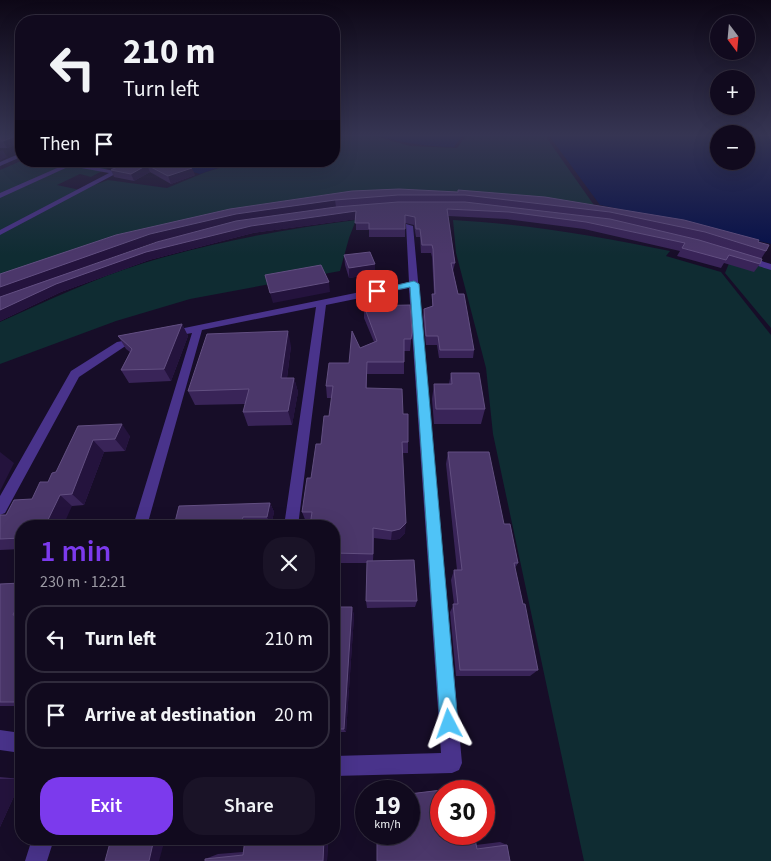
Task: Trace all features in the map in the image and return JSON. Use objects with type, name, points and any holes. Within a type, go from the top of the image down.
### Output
[{"type":"street","points":[[0,196],[49,174]]},
{"type":"street","points":[[0,233],[112,174]]},
{"type":"street","points":[[340,766],[452,763],[409,226]]},
{"type":"street","points":[[734,255],[771,267]]},
{"type":"street","points":[[0,509],[75,374],[121,344],[414,284]]},
{"type":"street","points":[[292,520],[322,302]]},
{"type":"street","points":[[142,520],[198,328]]},
{"type":"street","points":[[0,740],[15,742]]},
{"type":"street","points":[[36,861],[41,845]]},
{"type":"green space","points":[[0,174],[80,174],[57,185],[80,190],[108,180],[167,188],[201,174],[572,174],[596,208],[447,195],[248,210],[0,280]]},
{"type":"green space","points":[[81,174],[96,174],[91,177]]},
{"type":"green space","points":[[356,220],[340,271],[190,299],[116,321],[0,364],[0,322],[89,283],[144,263],[197,249],[276,232]]},
{"type":"green space","points":[[453,220],[508,224],[562,231],[670,251],[666,256],[721,272],[771,335],[771,861],[584,861],[493,434],[486,368],[456,253]]},
{"type":"green space","points":[[732,256],[771,268],[771,328],[725,273]]},
{"type":"shaded area","points":[[577,174],[771,174],[771,244],[600,205]]},
{"type":"building","points":[[399,189],[458,192],[458,190],[545,197],[684,220],[759,240],[758,242],[769,245],[766,251],[705,232],[610,212],[465,195],[398,195],[335,200],[236,214],[150,234],[0,287],[0,274],[116,235],[230,209],[352,191]]},
{"type":"building","points":[[398,202],[465,202],[610,219],[699,240],[762,259],[760,264],[729,255],[726,260],[682,248],[685,243],[586,222],[509,212],[447,209],[455,263],[451,263],[458,294],[464,294],[474,350],[440,350],[438,336],[426,336],[424,309],[433,306],[432,294],[435,294],[432,245],[422,245],[420,229],[416,229],[415,217],[405,215],[405,229],[369,229],[369,223],[355,223],[356,211],[251,226],[146,252],[56,284],[0,310],[0,297],[157,242],[236,221],[336,207]]},
{"type":"building","points":[[370,252],[375,264],[349,268],[344,255]]},
{"type":"building","points":[[321,265],[329,282],[270,293],[265,275]]},
{"type":"building","points":[[410,305],[412,332],[411,339],[404,339],[404,362],[367,362],[366,388],[402,389],[403,414],[408,414],[408,442],[402,442],[406,523],[400,529],[392,531],[373,528],[373,554],[340,553],[340,520],[311,520],[312,512],[302,512],[307,478],[311,478],[316,444],[321,444],[324,416],[329,416],[333,386],[326,386],[329,363],[349,363],[352,331],[360,348],[377,341],[364,306]]},
{"type":"building","points":[[182,324],[164,369],[121,370],[132,349],[118,336]]},
{"type":"building","points":[[288,331],[281,378],[294,378],[288,411],[243,412],[249,389],[188,391],[207,334]]},
{"type":"building","points":[[451,373],[479,373],[485,409],[436,409],[434,384],[452,384]]},
{"type":"building","points":[[122,424],[115,439],[93,440],[72,494],[60,495],[48,520],[15,520],[15,538],[0,539],[0,515],[6,515],[14,500],[32,499],[40,482],[48,482],[52,473],[56,472],[78,426]]},
{"type":"building","points":[[448,452],[489,452],[504,524],[510,524],[518,563],[514,563],[523,604],[525,604],[538,670],[460,670],[453,604],[458,604],[454,570],[462,570]]},
{"type":"building","points":[[270,503],[267,517],[243,517],[243,520],[176,520],[179,506]]},
{"type":"building","points":[[414,560],[417,601],[366,601],[367,561]]},
{"type":"building","points":[[15,583],[15,611],[13,615],[15,615],[15,702],[0,702],[0,584]]},
{"type":"building","points":[[340,607],[352,607],[344,729],[340,729]]},
{"type":"building","points":[[430,791],[430,845],[476,845],[477,849],[507,845],[510,861],[377,861],[377,845],[420,845],[420,793]]},
{"type":"building","points":[[109,845],[153,845],[149,861],[105,861]]},
{"type":"building","points":[[244,845],[324,845],[323,861],[205,861],[205,859],[243,855]]},
{"type":"route","points":[[377,291],[414,284],[449,724]]}]
